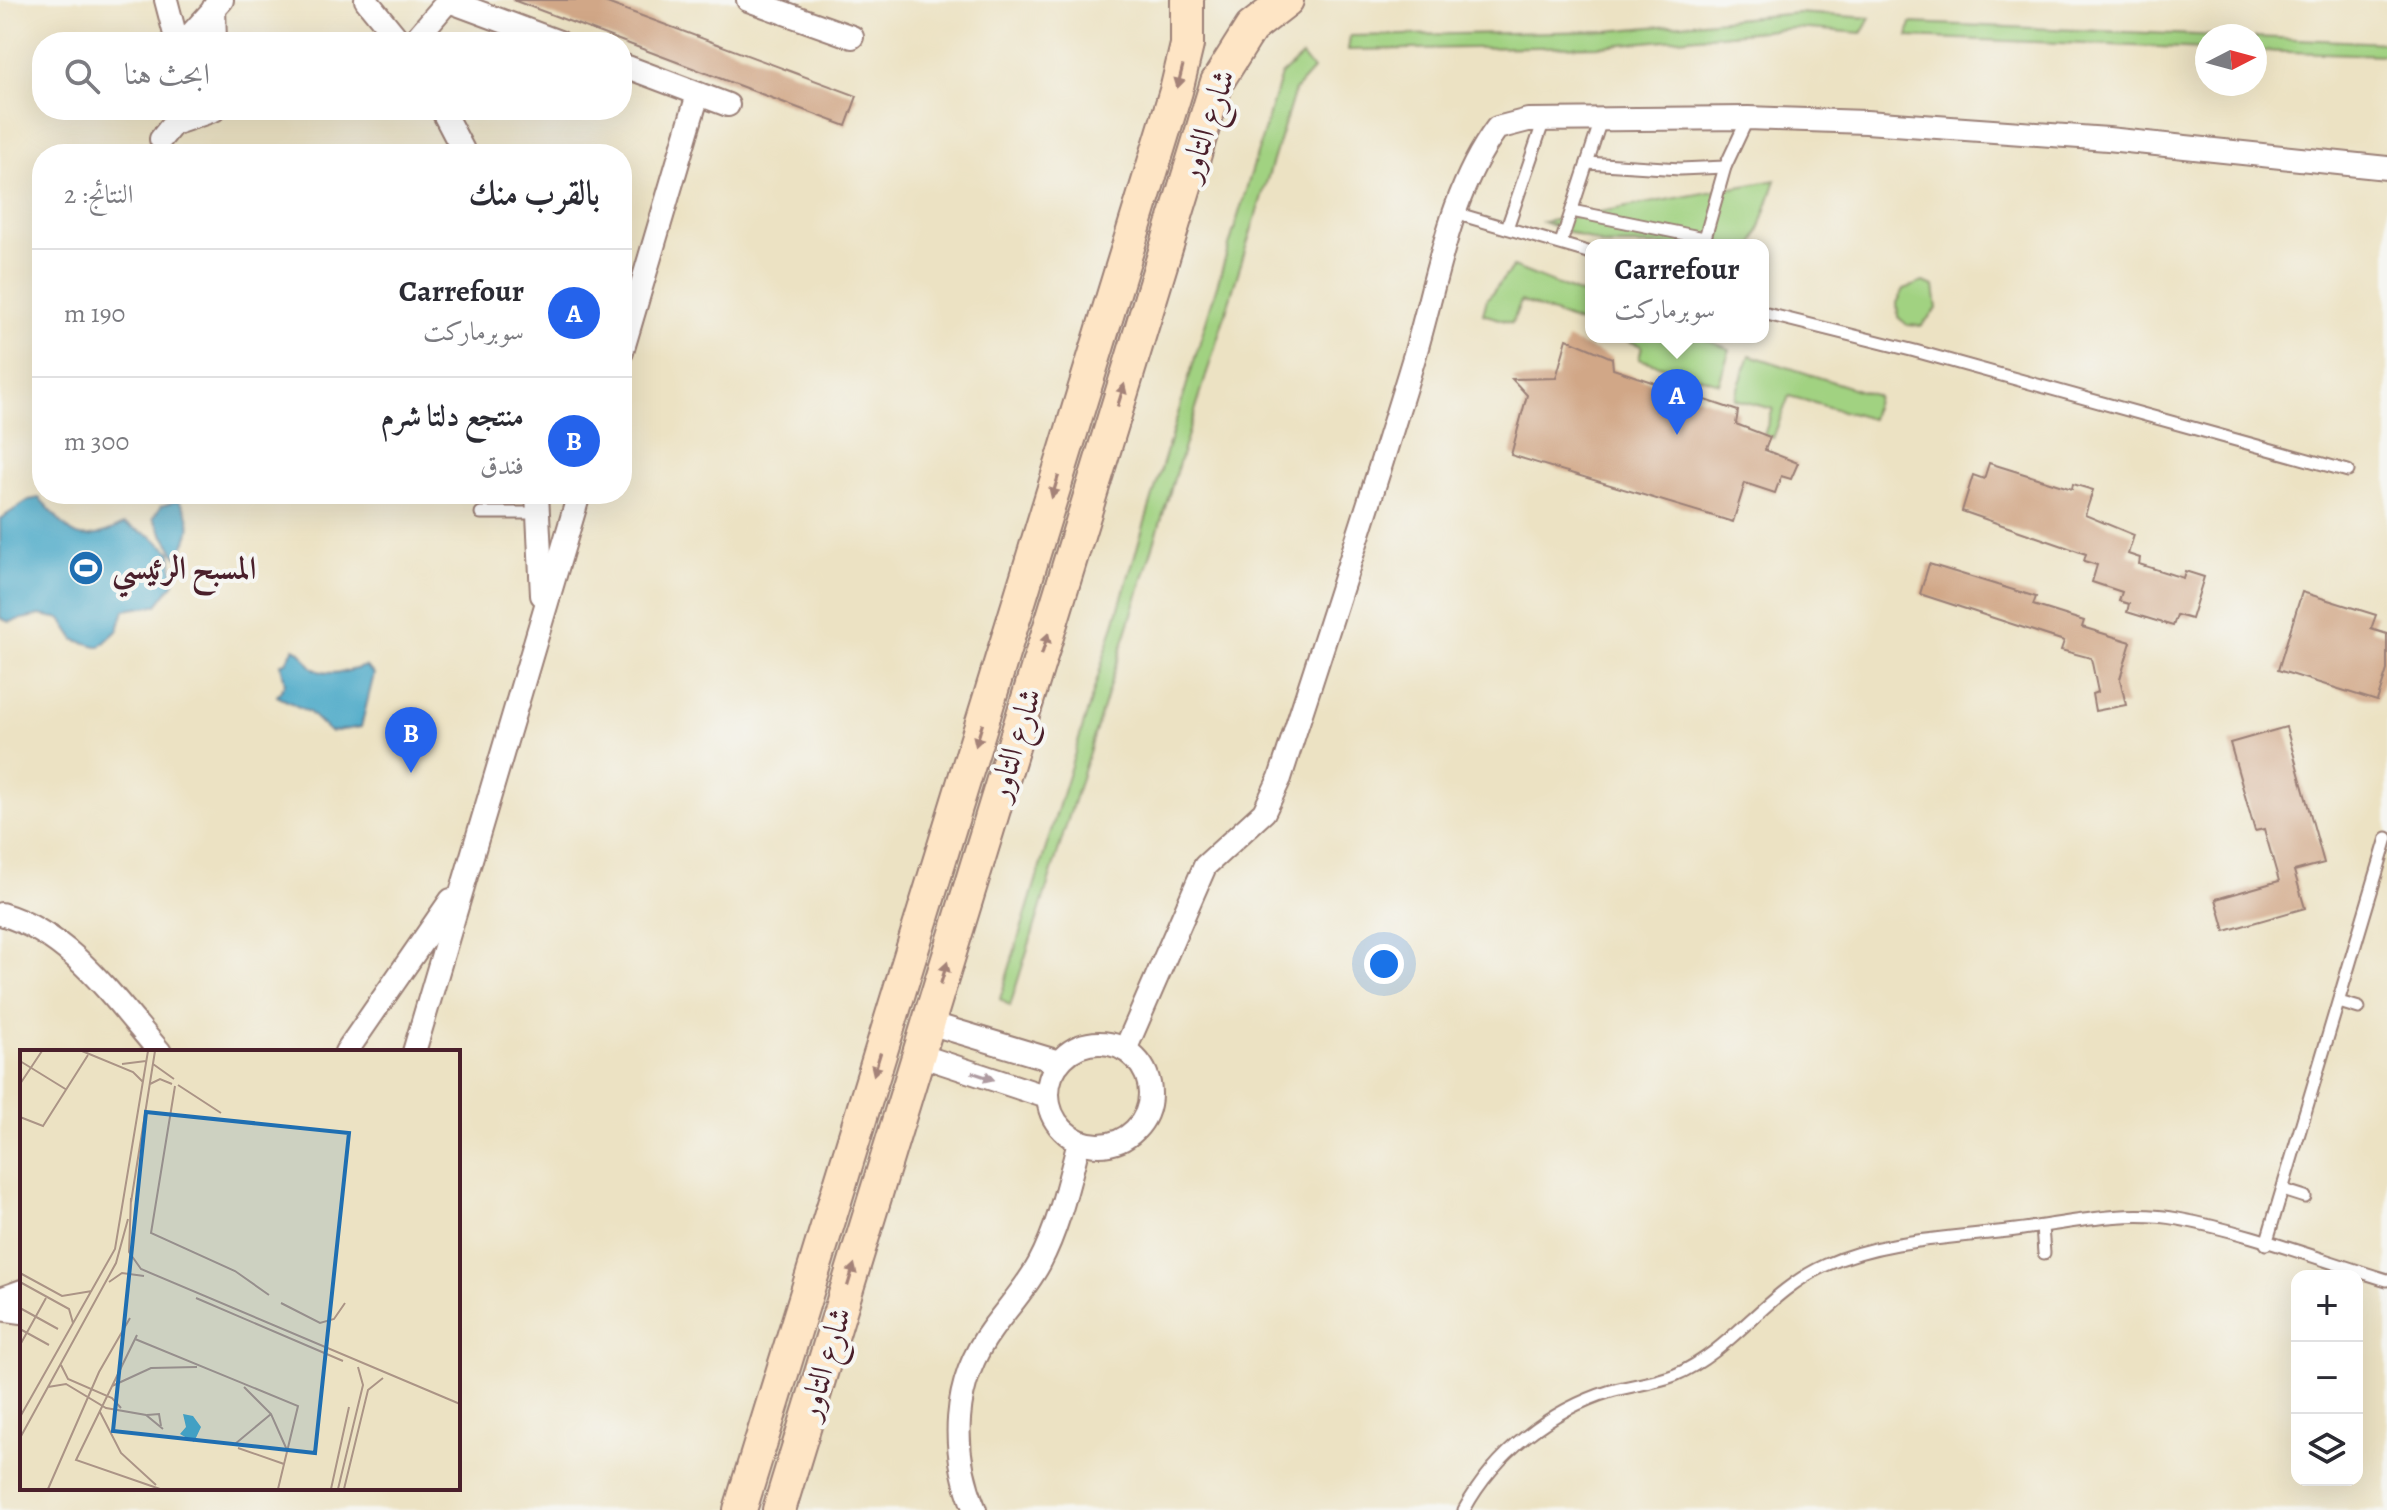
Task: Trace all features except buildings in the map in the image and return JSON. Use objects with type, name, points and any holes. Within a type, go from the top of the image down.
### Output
[{"type":"main road","name":"شارع التاور","points":[[740,1510],[1165,129],[1183,68],[1187,0]]},
{"type":"main road","name":"شارع التاور","points":[[779,1510],[1199,140],[1226,62],[1251,28],[1287,0]]},
{"type":"main road","points":[[1165,129],[1199,140]]},
{"type":"main road","points":[[793,1339],[827,1352]]},
{"type":"street","points":[[166,0],[174,32]]},
{"type":"street","points":[[366,0],[392,32]]},
{"type":"street","points":[[421,32],[447,0],[532,32]]},
{"type":"street","points":[[748,0],[852,37]]},
{"type":"street","points":[[193,32],[218,4]]},
{"type":"street","points":[[216,32],[218,4]]},
{"type":"street","points":[[632,69],[728,105]]},
{"type":"street","points":[[632,318],[698,94]]},
{"type":"street","points":[[1125,1050],[1205,866],[1264,812],[1280,778],[1412,365],[1455,213],[1474,164],[1497,128],[1528,120],[1748,118],[2073,135],[2387,168]]},
{"type":"street","points":[[161,144],[165,120]]},
{"type":"street","points":[[162,144],[181,120]]},
{"type":"street","points":[[447,120],[460,144]]},
{"type":"street","points":[[538,504],[543,612]]},
{"type":"street","points":[[415,1050],[576,504]]},
{"type":"street","points":[[347,1050],[406,970],[465,878]]},
{"type":"street","points":[[0,906],[0,916],[42,929],[73,952],[158,1050]]},
{"type":"street","points":[[929,1023],[1059,1062]]},
{"type":"street","points":[[1095,1043],[1125,1050],[1138,1061],[1150,1093],[1148,1110],[1140,1125],[1128,1137],[1112,1144],[1079,1142],[1057,1124],[1047,1097],[1048,1084],[1059,1062],[1069,1052],[1095,1043]]},
{"type":"street","points":[[919,1055],[1047,1097]]},
{"type":"street","points":[[975,1510],[961,1469],[958,1447],[958,1424],[966,1380],[982,1344],[1023,1290],[1050,1241],[1079,1142]]},
{"type":"street","points":[[0,1299],[20,1292]]},
{"type":"street","points":[[0,1309],[20,1312]]},
{"type":"lane","points":[[1704,239],[1725,167],[1748,118]]},
{"type":"lane","points":[[1507,228],[1544,120]]},
{"type":"lane","points":[[1561,243],[1601,120]]},
{"type":"lane","points":[[1587,163],[1725,167]]},
{"type":"lane","points":[[1572,211],[1694,239]]},
{"type":"lane","points":[[1455,213],[1585,251]]},
{"type":"lane","points":[[1769,314],[1915,351],[2348,471]]},
{"type":"lane","points":[[481,513],[538,504]]},
{"type":"lane","points":[[2266,1244],[2387,838]]},
{"type":"lane","points":[[2339,1002],[2359,1008]]},
{"type":"lane","points":[[2283,1190],[2305,1197]]},
{"type":"lane","points":[[1464,1510],[1500,1461],[1539,1427],[1585,1401],[1656,1381],[1693,1366],[1783,1289],[1826,1265],[1892,1245],[2113,1217],[2158,1216],[2198,1223],[2266,1244],[2333,1270]]},
{"type":"lane","points":[[2042,1227],[2044,1253]]},
{"type":"lane","points":[[2363,1276],[2387,1280]]},
{"type":"green space","points":[[1797,13],[1870,18],[1862,33],[1795,28],[1601,46],[1348,50],[1350,36],[1608,31]]},
{"type":"green space","points":[[1911,23],[2195,35],[2195,49],[1908,37]]},
{"type":"green space","points":[[2267,38],[2387,43],[2387,55],[2267,51]]},
{"type":"green space","points":[[1302,56],[1313,70],[1295,90],[1010,1006],[1000,999],[1281,75]]},
{"type":"green space","points":[[1776,180],[1756,239],[1588,239],[1543,222]]},
{"type":"green space","points":[[1513,267],[1585,296],[1585,325],[1521,301],[1512,323],[1483,314],[1487,299]]},
{"type":"green space","points":[[1923,282],[1934,286],[1937,309],[1921,326],[1907,325],[1898,317],[1897,303],[1904,289]]},
{"type":"green space","points":[[1634,343],[1714,343],[1730,349],[1719,383],[1639,359],[1642,346]]},
{"type":"green space","points":[[1750,355],[1877,396],[1871,419],[1789,396],[1773,438],[1764,435],[1773,409],[1734,399]]},
{"type":"water","name":"المسبح الرئيسي","points":[[32,499],[32,504],[45,504],[75,534],[94,536],[124,524],[151,536],[171,552],[174,583],[157,605],[124,610],[118,630],[100,647],[75,640],[61,619],[40,615],[9,622],[0,618],[0,519]]},
{"type":"water","points":[[181,504],[187,514],[190,528],[177,557],[153,518],[161,506]]},
{"type":"water","points":[[294,648],[317,670],[338,672],[365,666],[374,674],[361,727],[330,732],[309,712],[277,696],[285,684],[281,663],[286,662]]},
{"type":"place","name":"Carrefour","points":[[1677,435]]},
{"type":"place","name":"المسبح الرئيسي","points":[[86,568]]},
{"type":"place","name":"منتجع دلتا شرم","points":[[411,773]]}]
